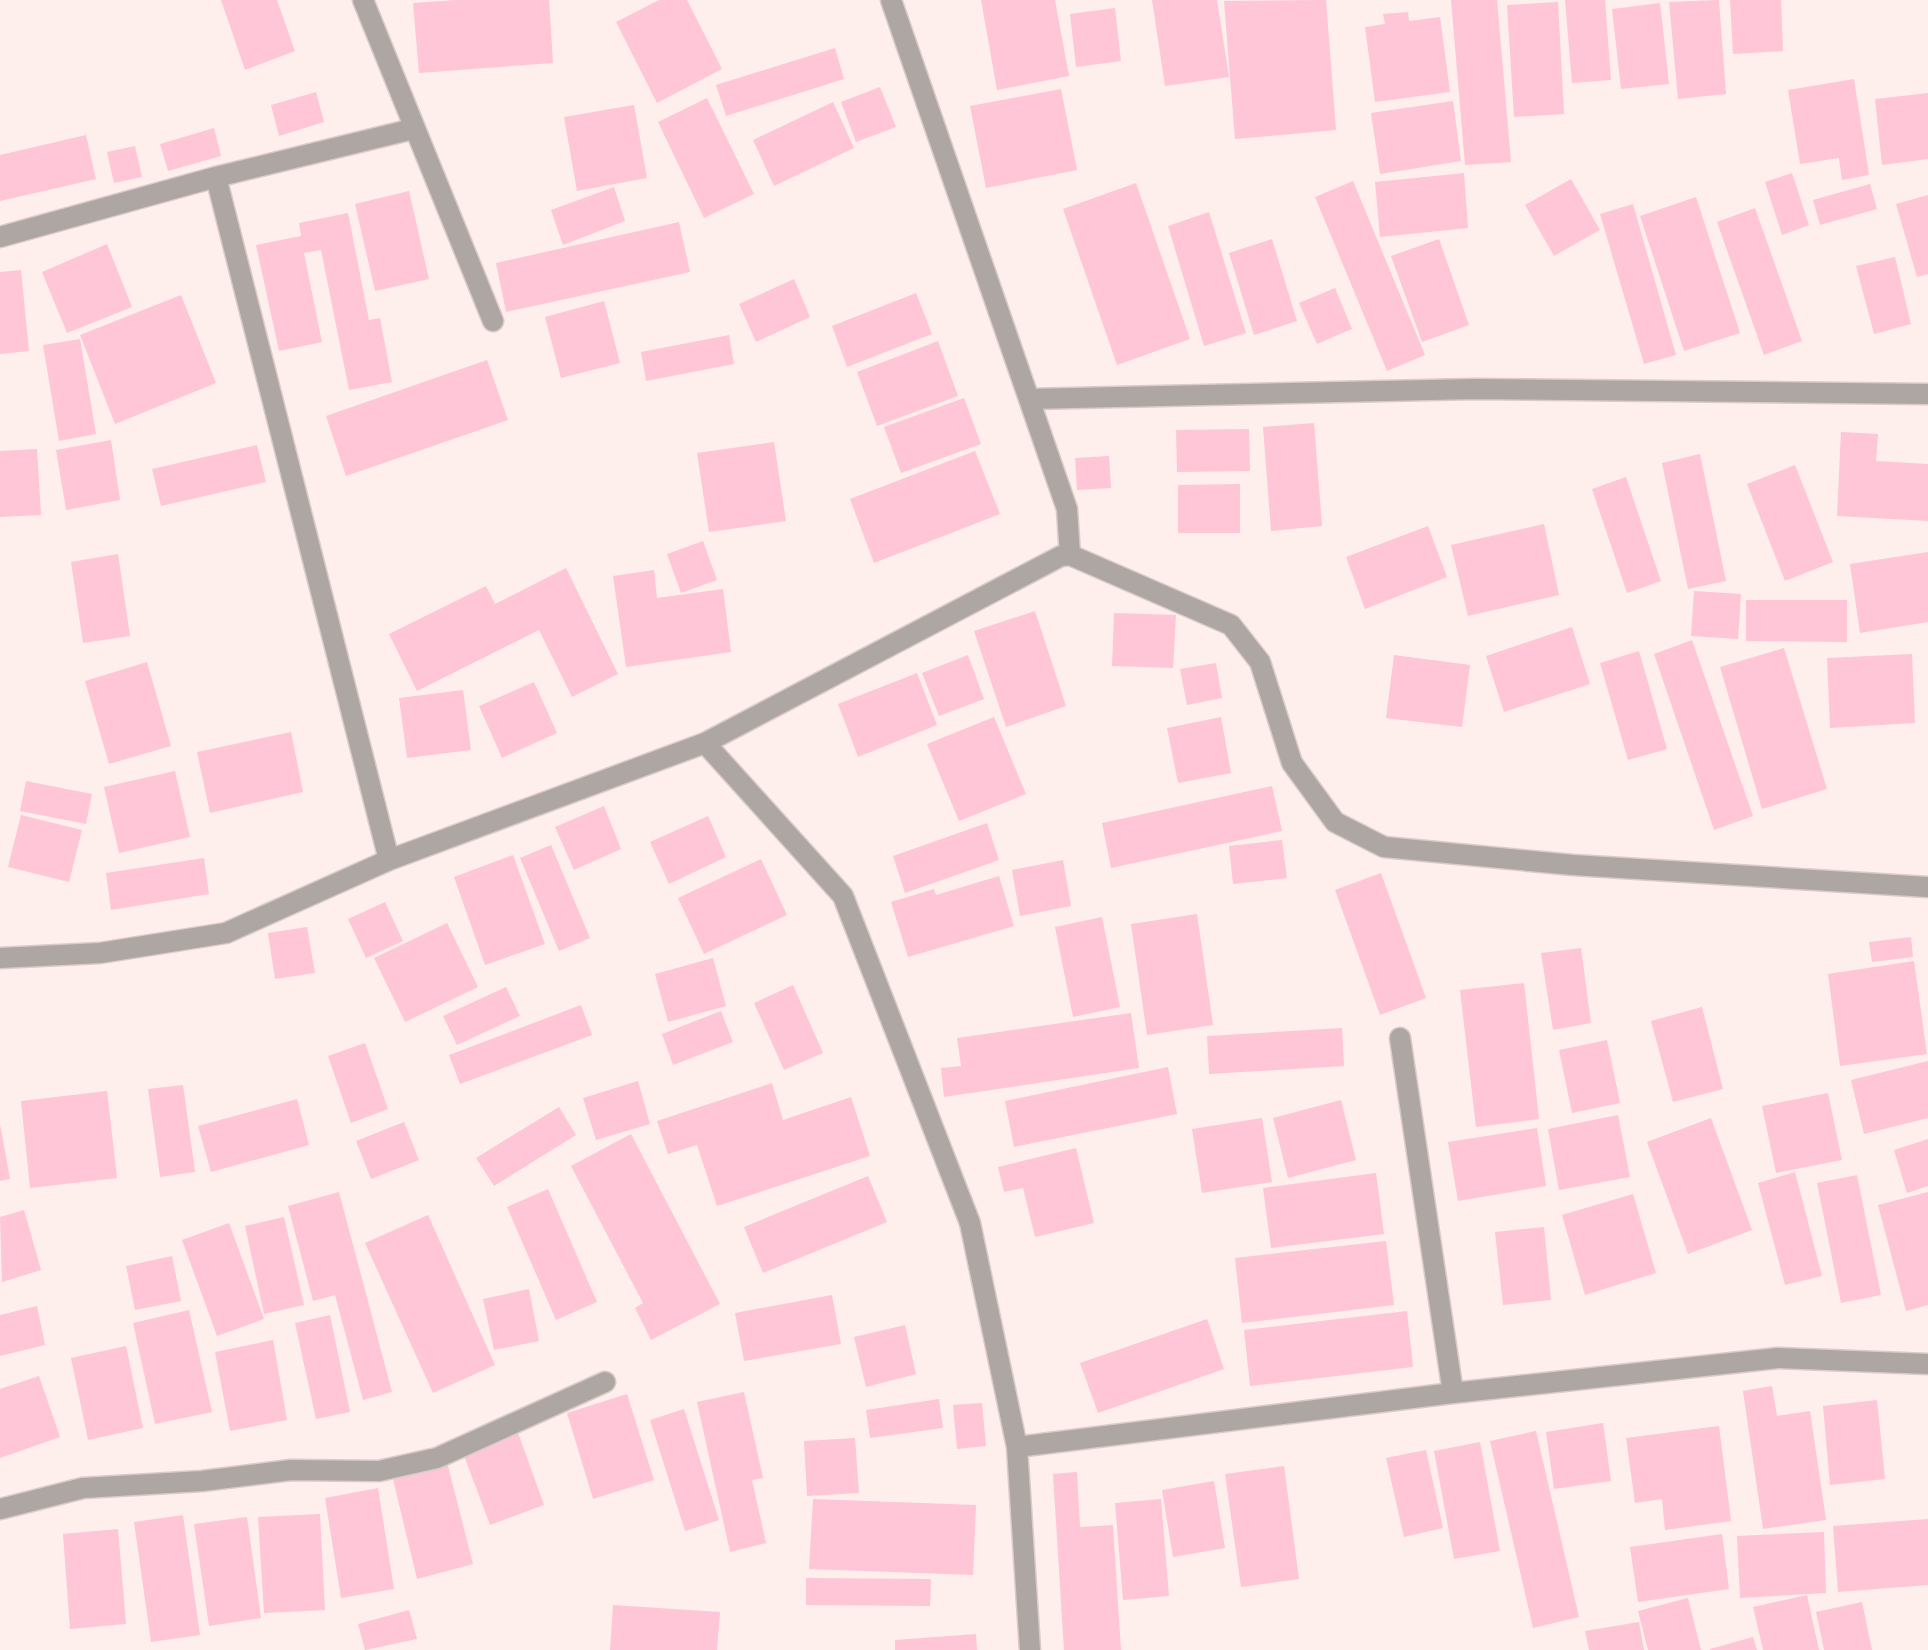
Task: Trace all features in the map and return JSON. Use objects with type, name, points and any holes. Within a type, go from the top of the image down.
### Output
[{"type":"street","points":[[363,0],[493,321]]},
{"type":"street","points":[[891,0],[1067,509],[1070,555]]},
{"type":"street","points":[[0,237],[216,177],[413,129]]},
{"type":"street","points":[[216,177],[389,860]]},
{"type":"street","points":[[1029,399],[1474,389],[1928,394]]},
{"type":"street","points":[[0,958],[100,953],[226,933],[389,860],[705,743],[1061,556],[1070,555],[1231,625],[1260,662],[1292,763],[1335,822],[1384,847],[1573,865],[1928,887]]},
{"type":"street","points":[[705,743],[843,896],[970,1223],[1017,1447],[1030,1650]]},
{"type":"street","points":[[1400,1038],[1453,1393]]},
{"type":"street","points":[[1017,1447],[1453,1393],[1778,1358],[1928,1364]]},
{"type":"street","points":[[0,1509],[83,1488],[202,1481],[291,1470],[379,1471],[437,1458],[605,1382]]},
{"type":"building","points":[[221,0],[277,0],[295,51],[245,70]]},
{"type":"building","points":[[549,0],[553,63],[419,73],[413,3]]},
{"type":"building","points":[[659,0],[687,0],[722,69],[657,103],[616,22]]},
{"type":"building","points":[[981,0],[1055,0],[1069,76],[997,90]]},
{"type":"building","points":[[1152,0],[1217,0],[1229,77],[1165,86]]},
{"type":"building","points":[[1326,0],[1336,130],[1235,139],[1224,1]]},
{"type":"building","points":[[1451,0],[1497,0],[1511,162],[1465,165]]},
{"type":"building","points":[[1565,0],[1605,0],[1611,80],[1572,83]]},
{"type":"building","points":[[1719,0],[1726,94],[1678,99],[1669,2]]},
{"type":"building","points":[[1730,0],[1781,0],[1783,51],[1733,54]]},
{"type":"building","points":[[1558,2],[1564,114],[1514,117],[1507,5]]},
{"type":"building","points":[[1660,3],[1669,84],[1621,89],[1612,9]]},
{"type":"building","points":[[1115,8],[1121,61],[1076,67],[1070,14]]},
{"type":"building","points":[[1408,12],[1409,21],[1440,17],[1450,92],[1375,102],[1365,27],[1385,24],[1383,14]]},
{"type":"building","points":[[835,48],[844,79],[726,116],[716,85]]},
{"type":"building","points":[[1854,79],[1869,175],[1842,180],[1839,158],[1800,164],[1788,90]]},
{"type":"building","points":[[880,87],[896,127],[856,142],[841,102]]},
{"type":"building","points":[[1061,89],[1077,170],[986,188],[970,106]]},
{"type":"building","points":[[316,92],[324,122],[279,136],[271,105]]},
{"type":"building","points":[[1928,93],[1928,159],[1882,165],[1875,99]]},
{"type":"building","points":[[707,98],[754,194],[704,218],[658,122]]},
{"type":"building","points":[[1453,101],[1461,161],[1380,174],[1371,113]]},
{"type":"building","points":[[833,102],[854,148],[774,186],[753,140]]},
{"type":"building","points":[[634,105],[647,178],[577,191],[564,117]]},
{"type":"building","points":[[214,128],[221,156],[168,171],[160,144]]},
{"type":"building","points":[[86,135],[96,179],[0,201],[0,155]]},
{"type":"building","points":[[135,146],[142,177],[114,183],[107,152]]},
{"type":"building","points":[[1464,173],[1468,228],[1380,237],[1375,182]]},
{"type":"building","points":[[1792,173],[1809,225],[1782,235],[1765,182]]},
{"type":"building","points":[[1571,179],[1600,230],[1554,256],[1525,205]]},
{"type":"building","points":[[1353,181],[1425,355],[1387,371],[1315,197]]},
{"type":"building","points":[[1136,183],[1190,339],[1117,365],[1063,209]]},
{"type":"building","points":[[1870,184],[1877,209],[1820,225],[1813,200]]},
{"type":"building","points":[[614,187],[625,221],[563,245],[551,210]]},
{"type":"building","points":[[409,191],[429,279],[375,291],[355,204]]},
{"type":"building","points":[[1928,195],[1928,274],[1917,277],[1896,204]]},
{"type":"building","points":[[1696,197],[1740,333],[1684,351],[1640,216]]},
{"type":"building","points":[[1633,204],[1676,355],[1644,364],[1600,214]]},
{"type":"building","points":[[1755,208],[1802,341],[1764,355],[1717,222]]},
{"type":"building","points":[[1209,212],[1246,333],[1204,346],[1168,226]]},
{"type":"building","points":[[348,213],[369,320],[380,318],[392,382],[349,390],[321,250],[304,253],[322,342],[279,351],[256,245],[301,236],[299,223]]},
{"type":"building","points":[[679,222],[690,272],[506,312],[496,263]]},
{"type":"building","points":[[1272,239],[1297,321],[1254,335],[1229,253]]},
{"type":"building","points":[[1439,239],[1469,325],[1422,342],[1391,256]]},
{"type":"building","points":[[107,244],[132,307],[67,333],[42,272]]},
{"type":"building","points":[[1895,257],[1911,324],[1874,334],[1856,266]]},
{"type":"building","points":[[21,270],[29,351],[0,354],[0,272]]},
{"type":"building","points":[[794,279],[810,317],[756,342],[739,304]]},
{"type":"building","points":[[1335,288],[1352,329],[1317,344],[1299,303]]},
{"type":"building","points":[[916,293],[932,334],[847,367],[832,326]]},
{"type":"building","points":[[181,295],[216,383],[115,424],[80,335]]},
{"type":"building","points":[[604,301],[620,363],[561,378],[545,317]]},
{"type":"building","points":[[729,335],[734,364],[646,381],[641,352]]},
{"type":"building","points":[[80,339],[96,434],[59,441],[43,345]]},
{"type":"building","points":[[938,341],[958,396],[877,426],[857,372]]},
{"type":"building","points":[[487,360],[508,420],[346,476],[326,416]]},
{"type":"building","points":[[964,398],[981,444],[901,473],[884,427]]},
{"type":"building","points":[[1314,423],[1322,526],[1271,531],[1263,427]]},
{"type":"building","points":[[1249,429],[1250,471],[1177,472],[1176,430]]},
{"type":"building","points":[[1841,432],[1878,434],[1876,461],[1928,464],[1928,521],[1837,516]]},
{"type":"building","points":[[111,440],[120,500],[66,510],[56,450]]},
{"type":"building","points":[[774,442],[786,521],[709,532],[697,453]]},
{"type":"building","points":[[257,445],[266,482],[161,506],[152,469]]},
{"type":"building","points":[[37,449],[41,515],[0,517],[0,451]]},
{"type":"building","points":[[975,451],[1000,514],[874,563],[850,499]]},
{"type":"building","points":[[1700,454],[1726,581],[1688,589],[1662,463]]},
{"type":"building","points":[[1109,456],[1111,488],[1077,490],[1075,458]]},
{"type":"building","points":[[1795,465],[1833,562],[1785,581],[1747,484]]},
{"type":"building","points":[[1626,477],[1661,581],[1627,593],[1592,489]]},
{"type":"building","points":[[1240,484],[1240,533],[1178,533],[1178,485]]},
{"type":"building","points":[[1544,524],[1559,595],[1468,616],[1451,545]]},
{"type":"building","points":[[1428,526],[1447,577],[1365,609],[1346,557]]},
{"type":"building","points":[[703,541],[717,580],[681,593],[667,554]]},
{"type":"building","points":[[1928,552],[1928,622],[1860,633],[1850,564]]},
{"type":"building","points":[[118,554],[130,636],[83,643],[71,562]]},
{"type":"building","points":[[566,568],[618,674],[572,697],[539,630],[417,691],[389,634],[486,586],[495,604]]},
{"type":"building","points":[[654,570],[657,598],[723,589],[731,652],[626,667],[613,576]]},
{"type":"building","points":[[1694,591],[1741,594],[1738,639],[1691,636]]},
{"type":"building","points":[[1746,600],[1847,600],[1847,642],[1746,641]]},
{"type":"building","points":[[1035,611],[1066,706],[1006,727],[974,631]]},
{"type":"building","points":[[1114,613],[1176,615],[1173,668],[1112,666]]},
{"type":"building","points":[[1572,627],[1590,684],[1504,712],[1486,656]]},
{"type":"building","points":[[1692,640],[1753,816],[1714,830],[1654,654]]},
{"type":"building","points":[[1784,648],[1827,789],[1762,809],[1720,667]]},
{"type":"building","points":[[1639,651],[1667,749],[1628,760],[1600,663]]},
{"type":"building","points":[[1912,654],[1915,723],[1830,728],[1827,658]]},
{"type":"building","points":[[968,655],[984,699],[939,716],[922,673]]},
{"type":"building","points":[[1394,655],[1470,665],[1462,727],[1386,718]]},
{"type":"building","points":[[147,662],[171,746],[109,764],[85,681]]},
{"type":"building","points":[[1216,663],[1222,698],[1187,705],[1180,669]]},
{"type":"building","points":[[917,673],[937,725],[858,757],[838,704]]},
{"type":"building","points":[[534,682],[557,733],[502,758],[479,706]]},
{"type":"building","points":[[463,690],[471,750],[407,758],[399,698]]},
{"type":"building","points":[[994,717],[1026,794],[959,821],[927,744]]},
{"type":"building","points":[[1221,717],[1231,773],[1178,783],[1167,728]]},
{"type":"building","points":[[291,732],[303,792],[210,813],[197,752]]},
{"type":"building","points":[[175,771],[190,837],[119,853],[104,787]]},
{"type":"building","points":[[26,781],[92,794],[86,824],[20,811]]},
{"type":"building","points":[[1272,786],[1282,831],[1111,868],[1102,823]]},
{"type":"building","points":[[604,806],[621,849],[574,870],[555,827]]},
{"type":"building","points":[[21,815],[82,830],[69,882],[8,867]]},
{"type":"building","points":[[708,816],[726,857],[669,884],[650,842]]},
{"type":"building","points":[[987,823],[999,860],[905,893],[893,856]]},
{"type":"building","points":[[1282,840],[1287,878],[1233,884],[1229,846]]},
{"type":"building","points":[[551,845],[590,938],[559,951],[520,858]]},
{"type":"building","points":[[513,855],[545,944],[485,965],[454,877]]},
{"type":"building","points":[[204,858],[209,894],[111,910],[106,873]]},
{"type":"building","points":[[761,859],[787,915],[704,954],[678,898]]},
{"type":"building","points":[[1063,860],[1071,906],[1020,916],[1012,870]]},
{"type":"building","points":[[1381,873],[1426,998],[1380,1015],[1335,890]]},
{"type":"building","points":[[999,876],[1014,926],[908,957],[891,902],[934,889],[936,895]]},
{"type":"building","points":[[385,902],[403,941],[366,958],[348,919]]},
{"type":"building","points":[[1197,914],[1213,1025],[1147,1035],[1131,924]]},
{"type":"building","points":[[1102,917],[1120,1007],[1073,1017],[1055,927]]},
{"type":"building","points":[[447,923],[478,987],[405,1022],[374,958]]},
{"type":"building","points":[[307,927],[315,973],[275,979],[268,933]]},
{"type":"building","points":[[1911,937],[1913,957],[1872,962],[1869,942]]},
{"type":"building","points":[[1581,948],[1591,1023],[1553,1030],[1541,953]]},
{"type":"building","points":[[713,958],[726,1006],[668,1022],[655,974]]},
{"type":"building","points":[[1914,961],[1927,1054],[1840,1066],[1828,974]]},
{"type":"building","points":[[1524,983],[1539,1119],[1476,1127],[1460,990]]},
{"type":"building","points":[[793,985],[823,1053],[784,1070],[754,1003]]},
{"type":"building","points":[[506,987],[520,1016],[457,1045],[443,1016]]},
{"type":"building","points":[[581,1005],[592,1035],[460,1084],[449,1055]]},
{"type":"building","points":[[1702,1007],[1723,1089],[1673,1102],[1651,1021]]},
{"type":"building","points":[[721,1011],[733,1042],[673,1065],[662,1034]]},
{"type":"building","points":[[1131,1013],[1139,1068],[944,1097],[941,1068],[961,1066],[957,1038]]},
{"type":"building","points":[[1342,1028],[1344,1066],[1209,1074],[1207,1036]]},
{"type":"building","points":[[1607,1040],[1620,1103],[1572,1113],[1559,1050]]},
{"type":"building","points":[[365,1043],[388,1109],[351,1123],[328,1056]]},
{"type":"building","points":[[1928,1061],[1928,1118],[1864,1134],[1851,1080]]},
{"type":"building","points":[[1168,1067],[1177,1114],[1014,1147],[1005,1101]]},
{"type":"building","points":[[638,1081],[650,1124],[596,1140],[583,1098]]},
{"type":"building","points":[[772,1083],[783,1120],[851,1097],[870,1156],[717,1206],[697,1145],[668,1154],[657,1121]]},
{"type":"building","points":[[183,1085],[195,1172],[160,1177],[148,1089]]},
{"type":"building","points":[[107,1091],[117,1178],[30,1188],[21,1101]]},
{"type":"building","points":[[1828,1093],[1842,1160],[1776,1173],[1762,1106]]},
{"type":"building","points":[[297,1099],[309,1145],[211,1172],[198,1126]]},
{"type":"building","points":[[1341,1100],[1356,1160],[1288,1178],[1273,1118]]},
{"type":"building","points":[[559,1107],[576,1135],[494,1186],[476,1158]]},
{"type":"building","points":[[1618,1115],[1630,1177],[1559,1190],[1548,1129]]},
{"type":"building","points":[[1262,1118],[1272,1182],[1202,1193],[1192,1129]]},
{"type":"building","points":[[1711,1118],[1752,1230],[1688,1254],[1647,1142]]},
{"type":"building","points":[[404,1122],[419,1160],[371,1179],[356,1141]]},
{"type":"building","points":[[0,1124],[10,1179],[0,1181]]},
{"type":"building","points":[[1537,1128],[1546,1186],[1458,1201],[1448,1142]]},
{"type":"building","points":[[631,1134],[720,1304],[651,1340],[635,1308],[643,1303],[571,1166]]},
{"type":"building","points":[[1928,1139],[1928,1186],[1907,1193],[1894,1150]]},
{"type":"building","points":[[1076,1148],[1094,1223],[1035,1237],[1023,1188],[1004,1192],[998,1167]]},
{"type":"building","points":[[1795,1172],[1822,1276],[1785,1285],[1758,1183]]},
{"type":"building","points":[[1376,1173],[1384,1234],[1271,1248],[1263,1188]]},
{"type":"building","points":[[1857,1175],[1881,1295],[1841,1303],[1817,1183]]},
{"type":"building","points":[[868,1176],[887,1222],[763,1273],[744,1227]]},
{"type":"building","points":[[548,1189],[597,1302],[556,1320],[507,1207]]},
{"type":"building","points":[[339,1192],[392,1392],[363,1400],[335,1295],[313,1301],[288,1206]]},
{"type":"building","points":[[1928,1192],[1928,1305],[1906,1311],[1878,1205]]},
{"type":"building","points":[[1633,1194],[1656,1273],[1585,1295],[1562,1215]]},
{"type":"building","points":[[24,1210],[41,1270],[2,1282],[0,1217]]},
{"type":"building","points":[[428,1215],[495,1365],[433,1393],[365,1243]]},
{"type":"building","points":[[284,1217],[304,1305],[264,1314],[245,1226]]},
{"type":"building","points":[[229,1223],[264,1319],[217,1336],[182,1240]]},
{"type":"building","points":[[1544,1227],[1551,1300],[1503,1305],[1495,1232]]},
{"type":"building","points":[[1386,1241],[1394,1305],[1242,1323],[1235,1258]]},
{"type":"building","points":[[172,1256],[181,1301],[135,1310],[126,1266]]},
{"type":"building","points":[[529,1289],[539,1341],[494,1350],[483,1299]]},
{"type":"building","points":[[832,1295],[841,1344],[744,1361],[735,1313]]},
{"type":"building","points":[[37,1306],[45,1345],[0,1356],[0,1315]]},
{"type":"building","points":[[189,1310],[212,1412],[155,1424],[133,1323]]},
{"type":"building","points":[[1407,1311],[1413,1367],[1250,1386],[1244,1330]]},
{"type":"building","points":[[330,1315],[350,1412],[316,1419],[295,1323]]},
{"type":"building","points":[[1207,1319],[1224,1369],[1098,1413],[1080,1363]]},
{"type":"building","points":[[905,1325],[916,1374],[866,1387],[854,1337]]},
{"type":"building","points":[[273,1340],[287,1420],[230,1431],[215,1352]]},
{"type":"building","points":[[126,1346],[143,1428],[88,1440],[71,1358]]},
{"type":"building","points":[[39,1376],[60,1437],[0,1458],[0,1389]]},
{"type":"building","points":[[1772,1386],[1777,1416],[1810,1411],[1826,1520],[1763,1529],[1743,1391]]},
{"type":"building","points":[[744,1392],[763,1478],[752,1480],[766,1543],[730,1552],[697,1402]]},
{"type":"building","points":[[627,1394],[654,1480],[593,1499],[567,1413]]},
{"type":"building","points":[[939,1399],[943,1428],[870,1438],[866,1410]]},
{"type":"building","points":[[1877,1400],[1885,1479],[1830,1485],[1823,1406]]},
{"type":"building","points":[[982,1403],[986,1446],[957,1449],[953,1405]]},
{"type":"building","points":[[684,1409],[719,1520],[685,1531],[650,1420]]},
{"type":"building","points":[[1603,1423],[1611,1481],[1554,1489],[1546,1432]]},
{"type":"building","points":[[1719,1426],[1731,1521],[1665,1530],[1662,1499],[1635,1503],[1626,1438]]},
{"type":"building","points":[[1536,1431],[1579,1617],[1533,1628],[1490,1441]]},
{"type":"building","points":[[518,1433],[544,1505],[490,1525],[463,1453]]},
{"type":"building","points":[[855,1438],[859,1493],[807,1496],[804,1441]]},
{"type":"building","points":[[1480,1442],[1500,1551],[1454,1559],[1434,1451]]},
{"type":"building","points":[[1426,1450],[1443,1528],[1404,1537],[1386,1458]]},
{"type":"building","points":[[447,1462],[473,1564],[417,1579],[392,1475]]},
{"type":"building","points":[[1284,1466],[1299,1579],[1241,1587],[1225,1474]]},
{"type":"building","points":[[1077,1472],[1080,1527],[1113,1525],[1121,1650],[1064,1650],[1053,1474]]},
{"type":"building","points":[[1214,1481],[1225,1548],[1173,1557],[1162,1490]]},
{"type":"building","points":[[378,1488],[394,1589],[341,1598],[325,1498]]},
{"type":"building","points":[[813,1499],[976,1505],[973,1575],[809,1569]]},
{"type":"building","points":[[1161,1499],[1169,1596],[1123,1600],[1115,1503]]},
{"type":"building","points":[[320,1514],[325,1610],[264,1613],[258,1517]]},
{"type":"building","points":[[183,1515],[200,1635],[151,1642],[134,1522]]},
{"type":"building","points":[[247,1517],[261,1618],[209,1626],[194,1524]]},
{"type":"building","points":[[1928,1519],[1928,1585],[1838,1592],[1833,1526]]},
{"type":"building","points":[[118,1529],[126,1624],[70,1629],[63,1534]]},
{"type":"building","points":[[1824,1532],[1826,1593],[1740,1598],[1737,1536]]},
{"type":"building","points":[[1722,1534],[1729,1589],[1638,1602],[1630,1547]]},
{"type":"building","points":[[806,1578],[931,1579],[930,1606],[806,1605]]},
{"type":"building","points":[[1807,1595],[1819,1650],[1763,1650],[1753,1607]]},
{"type":"building","points":[[1688,1598],[1701,1650],[1648,1650],[1638,1611]]},
{"type":"building","points":[[1862,1602],[1872,1650],[1824,1650],[1816,1612]]},
{"type":"building","points":[[613,1605],[720,1612],[717,1650],[610,1650]]},
{"type":"building","points":[[409,1610],[417,1639],[365,1650],[358,1624]]},
{"type":"building","points":[[1639,1622],[1644,1650],[1589,1650],[1585,1631]]},
{"type":"building","points":[[976,1634],[977,1650],[895,1650],[895,1640]]},
{"type":"building","points":[[1753,1637],[1757,1650],[1710,1650],[1710,1649]]}]
